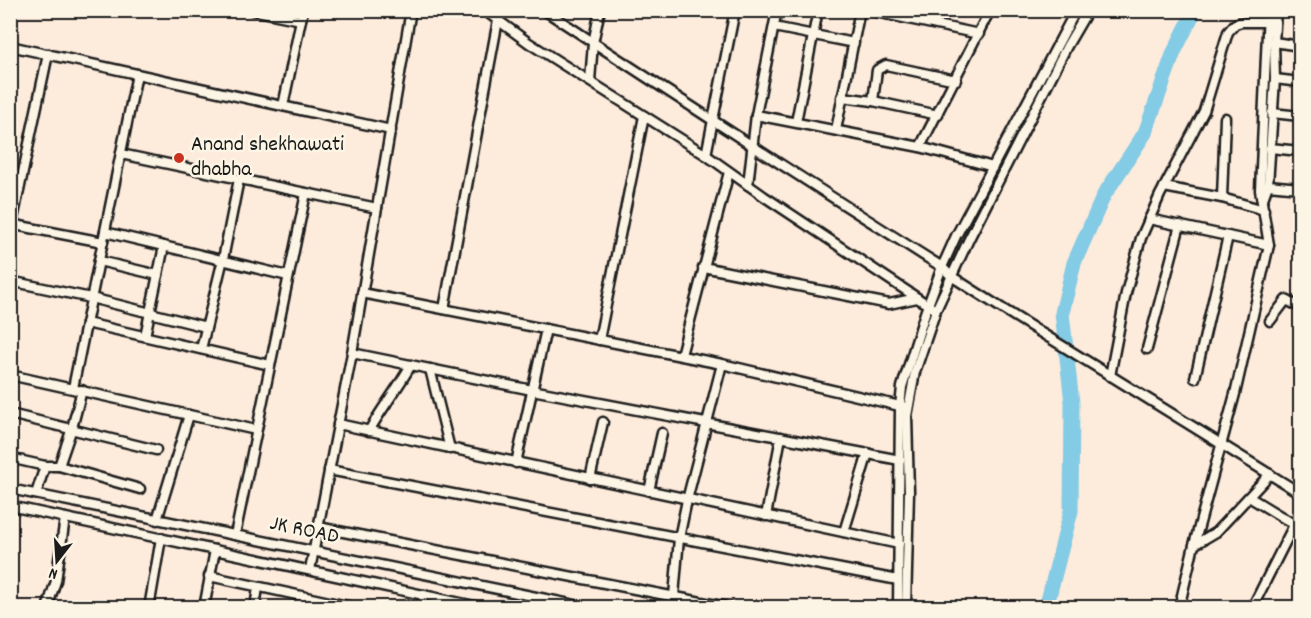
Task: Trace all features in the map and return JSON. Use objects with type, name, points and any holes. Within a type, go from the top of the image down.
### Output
[{"type":"street","points":[[252,10],[302,15],[283,106]]},
{"type":"street","points":[[310,570],[352,353],[411,10]]},
{"type":"street","points":[[484,10],[529,43],[706,155],[932,308]]},
{"type":"street","points":[[544,10],[942,267],[951,276],[1300,493]]},
{"type":"street","points":[[590,81],[593,43],[600,10]]},
{"type":"street","points":[[706,155],[735,10]]},
{"type":"street","points":[[748,185],[756,115],[777,10]]},
{"type":"street","points":[[796,122],[818,10]]},
{"type":"street","points":[[836,130],[860,10]]},
{"type":"street","points":[[866,10],[979,34]]},
{"type":"street","points":[[920,147],[990,10]]},
{"type":"street","points":[[898,608],[900,460],[904,407],[942,267],[956,236],[1076,10]]},
{"type":"street","points":[[932,308],[951,276],[1067,46],[1088,10]]},
{"type":"street","points":[[1263,200],[1268,185],[1275,79],[1274,42],[1268,10]]},
{"type":"street","points":[[1179,608],[1240,374],[1269,244],[1260,190],[1260,169],[1271,22],[1276,10]]},
{"type":"street","points":[[444,309],[498,20]]},
{"type":"street","points":[[1110,375],[1126,293],[1141,238],[1164,187],[1204,111],[1228,32],[1235,24],[1242,22],[1271,22]]},
{"type":"street","points":[[774,27],[854,43]]},
{"type":"street","points":[[1274,42],[1300,46]]},
{"type":"street","points":[[10,46],[391,130]]},
{"type":"street","points":[[48,54],[11,224],[103,242]]},
{"type":"street","points":[[873,101],[877,70],[886,64],[956,80]]},
{"type":"street","points":[[73,388],[137,74]]},
{"type":"street","points":[[1275,79],[1300,82]]},
{"type":"street","points":[[842,97],[938,115]]},
{"type":"street","points":[[1272,112],[1300,116]]},
{"type":"street","points":[[756,115],[920,147],[993,167]]},
{"type":"street","points":[[599,340],[644,116]]},
{"type":"street","points":[[1222,198],[1225,118]]},
{"type":"street","points":[[1270,148],[1300,151]]},
{"type":"street","points":[[121,154],[377,208]]},
{"type":"street","points":[[681,356],[729,172]]},
{"type":"street","points":[[201,349],[223,259],[239,179]]},
{"type":"street","points":[[1268,185],[1300,188]]},
{"type":"street","points":[[1164,187],[1222,198],[1264,210]]},
{"type":"street","points":[[235,535],[306,193]]},
{"type":"street","points":[[1149,219],[1269,244]]},
{"type":"street","points":[[1147,349],[1180,225]]},
{"type":"street","points":[[105,232],[288,276]]},
{"type":"street","points":[[1195,378],[1228,236]]},
{"type":"street","points":[[145,336],[164,246]]},
{"type":"street","points":[[99,261],[158,275]]},
{"type":"street","points":[[703,267],[889,304],[917,298]]},
{"type":"street","points":[[10,281],[91,298],[206,327]]},
{"type":"street","points":[[362,293],[722,364],[904,407]]},
{"type":"street","points":[[1270,321],[1286,300],[1300,307]]},
{"type":"street","points":[[86,323],[270,365]]},
{"type":"street","points":[[516,463],[546,329]]},
{"type":"street","points":[[352,353],[532,390],[900,460]]},
{"type":"street","points":[[674,596],[679,538],[722,364]]},
{"type":"street","points":[[369,431],[382,407],[411,365]]},
{"type":"street","points":[[430,369],[450,448]]},
{"type":"street","points":[[10,375],[256,430]]},
{"type":"street","points":[[59,466],[82,390]]},
{"type":"street","points":[[904,407],[909,534],[906,608]]},
{"type":"street","points":[[10,414],[156,450]]},
{"type":"street","points":[[157,520],[189,415]]},
{"type":"street","points":[[590,479],[603,422]]},
{"type":"street","points":[[338,424],[899,544]]},
{"type":"street","points":[[649,491],[662,433]]},
{"type":"street","points":[[766,516],[781,437]]},
{"type":"street","points":[[844,532],[868,453]]},
{"type":"street","points":[[10,458],[45,466],[59,466],[140,489]]},
{"type":"street","points":[[36,494],[45,466]]},
{"type":"street","points":[[329,470],[898,580]]},
{"type":"street","points":[[1194,545],[1216,532],[1270,474]]},
{"type":"street","name":"JK ROAD","points":[[10,489],[590,608]]},
{"type":"street","points":[[1249,497],[1297,526]]},
{"type":"street","name":"JK ROAD","points":[[10,506],[484,608]]},
{"type":"street","points":[[1252,608],[1297,526],[1300,513]]},
{"type":"street","points":[[47,608],[56,581],[65,518]]},
{"type":"street","points":[[318,527],[732,608]]},
{"type":"street","points":[[149,608],[161,538]]},
{"type":"street","points":[[204,608],[215,550]]},
{"type":"street","points":[[209,576],[332,605],[357,608]]},
{"type":"street","points":[[255,608],[258,586]]},
{"type":"street","points":[[422,608],[424,595]]},
{"type":"waterway","points":[[1046,608],[1071,511],[1072,403],[1062,313],[1074,263],[1104,195],[1145,133],[1174,52],[1195,10]]},
{"type":"place","name":"Anand shekhawati dhabha","points":[[179,158]]}]
